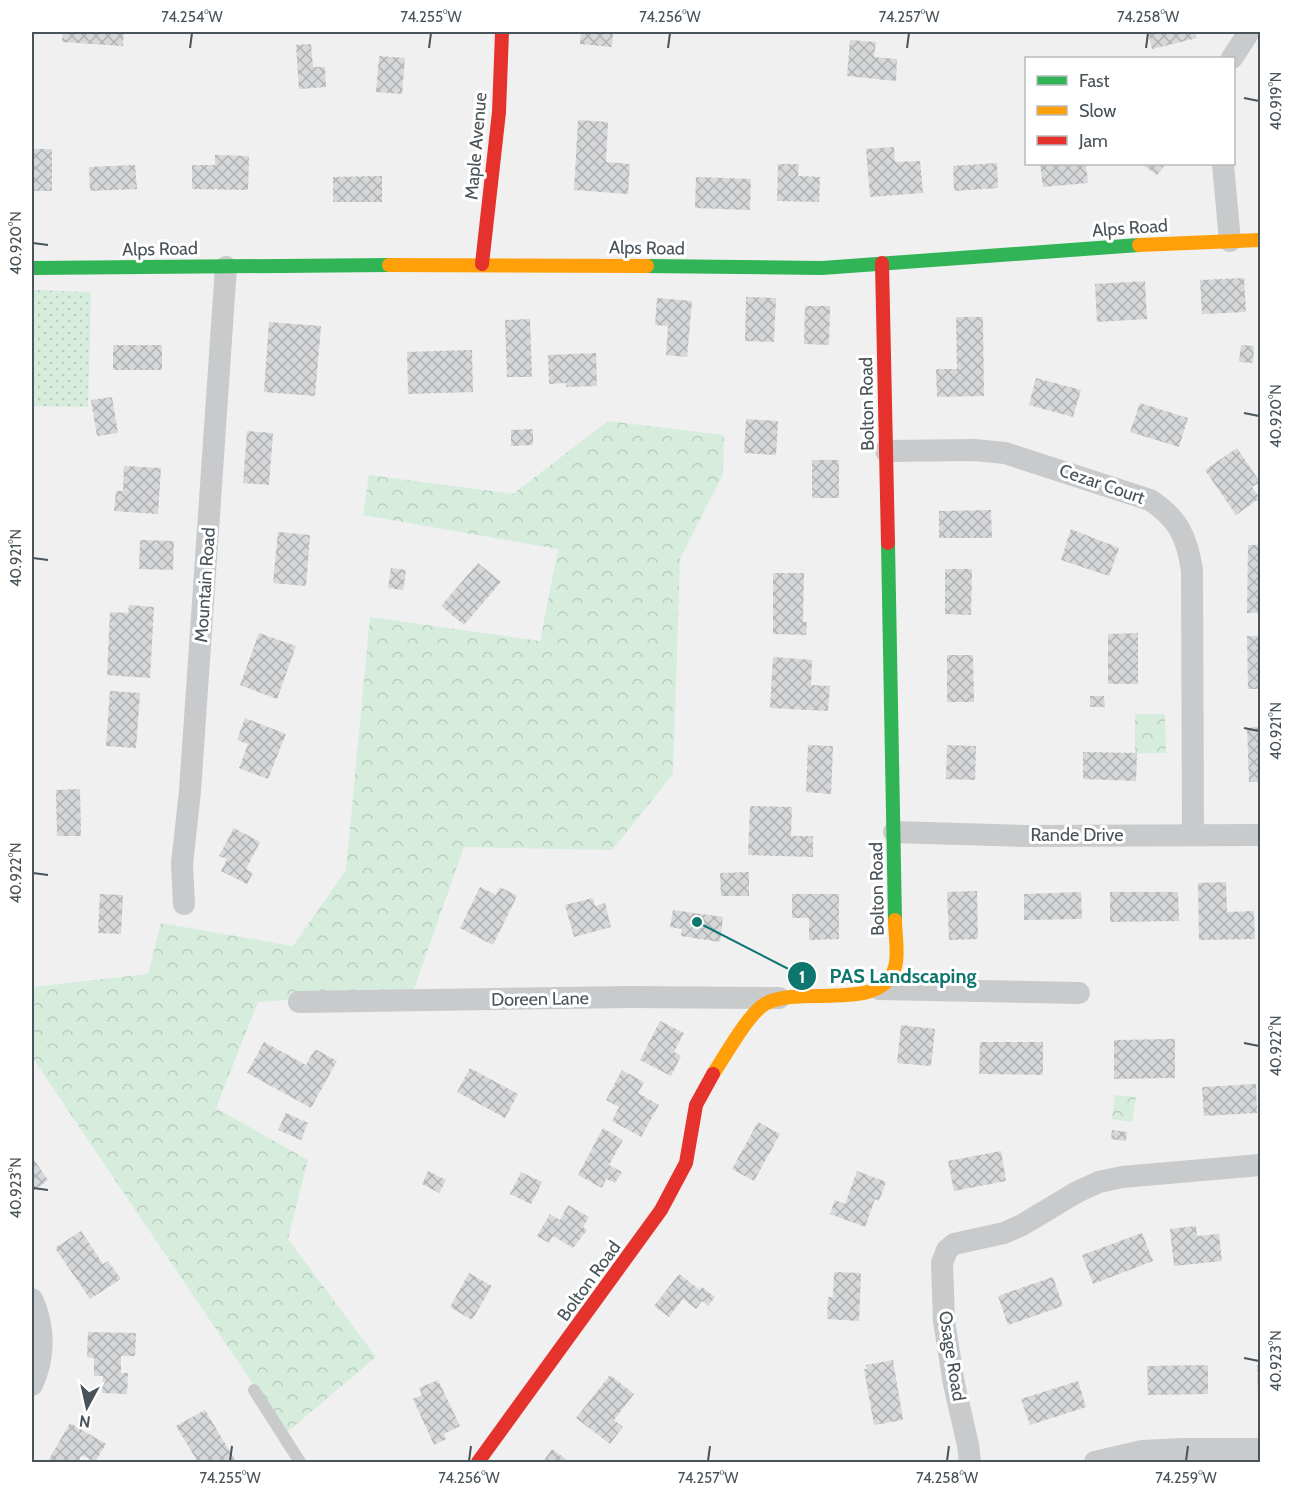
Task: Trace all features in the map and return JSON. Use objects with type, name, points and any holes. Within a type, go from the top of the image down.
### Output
[{"type":"street","name":"Maple Avenue","points":[[482,264],[499,112],[502,32]]},
{"type":"street","points":[[1233,57],[1249,32]]},
{"type":"street","points":[[1223,165],[1230,241]]},
{"type":"street","name":"Alps Road","points":[[32,268],[482,264],[822,267],[1172,243],[1260,240]]},
{"type":"street","name":"Bolton Road","points":[[478,1462],[662,1210],[686,1163],[696,1105],[712,1076],[754,1013],[765,1004],[780,998],[868,993],[887,984],[893,975],[896,964],[894,832],[882,263]]},
{"type":"street","name":"Mountain Road","points":[[184,904],[182,864],[190,791],[226,267]]},
{"type":"street","name":"Cezar Court","points":[[886,451],[974,450],[1005,453],[1150,500],[1165,510],[1173,519],[1183,536],[1192,570],[1193,835]]},
{"type":"street","name":"Rande Drive","points":[[894,832],[1025,836],[1260,835]]},
{"type":"street","points":[[879,989],[1079,993]]},
{"type":"street","name":"Doreen Lane","points":[[299,1002],[780,998]]},
{"type":"street","name":"Osage Road","points":[[970,1462],[944,1321],[942,1263],[947,1251],[954,1244],[1004,1233],[1022,1226],[1077,1192],[1099,1182],[1122,1177],[1260,1165]]},
{"type":"street","points":[[32,1299],[39,1317],[42,1336],[41,1355],[32,1385]]},
{"type":"street","points":[[1095,1462],[1142,1450],[1260,1449]]},
{"type":"lane","points":[[254,1390],[300,1462]]},
{"type":"green space","points":[[32,290],[91,292],[88,407],[32,406]]},
{"type":"green space","points":[[608,421],[724,435],[723,474],[680,559],[673,774],[612,850],[464,847],[413,992],[258,1002],[216,1108],[308,1160],[288,1239],[376,1357],[286,1433],[32,1057],[32,987],[148,974],[161,923],[293,946],[346,870],[370,617],[540,641],[558,549],[363,515],[369,475],[513,494]]},
{"type":"green space","points":[[1135,714],[1165,714],[1166,753],[1135,753]]},
{"type":"green space","points":[[1115,1095],[1136,1097],[1132,1122],[1112,1119]]},
{"type":"building","points":[[63,32],[124,32],[123,46],[62,42]]},
{"type":"building","points":[[581,32],[613,32],[612,47],[580,44]]},
{"type":"building","points":[[1148,32],[1195,32],[1197,38],[1152,49]]},
{"type":"building","points":[[850,40],[876,42],[874,57],[897,59],[896,81],[847,76]]},
{"type":"building","points":[[311,44],[313,67],[325,67],[326,87],[299,89],[296,45]]},
{"type":"building","points":[[379,56],[405,58],[402,94],[376,92]]},
{"type":"building","points":[[578,120],[608,122],[606,162],[630,164],[628,194],[574,190]]},
{"type":"building","points":[[894,147],[895,162],[920,161],[923,193],[870,197],[866,149]]},
{"type":"building","points":[[32,149],[52,149],[52,191],[32,191]]},
{"type":"building","points":[[215,155],[249,156],[248,190],[192,189],[192,165],[215,165]]},
{"type":"building","points":[[997,163],[998,188],[954,191],[953,166]]},
{"type":"building","points":[[778,164],[799,164],[798,176],[820,177],[819,202],[777,201]]},
{"type":"building","points":[[135,165],[137,189],[90,191],[89,167]]},
{"type":"building","points":[[1040,165],[1086,165],[1088,183],[1043,187]]},
{"type":"building","points":[[1142,165],[1165,165],[1157,175]]},
{"type":"building","points":[[382,176],[382,202],[333,202],[333,177]]},
{"type":"building","points":[[696,177],[751,179],[750,210],[695,208]]},
{"type":"building","points":[[1244,278],[1246,312],[1202,314],[1200,280]]},
{"type":"building","points":[[1145,281],[1147,319],[1097,322],[1095,284]]},
{"type":"building","points":[[746,297],[776,298],[774,342],[745,341]]},
{"type":"building","points":[[657,298],[692,301],[687,357],[666,355],[668,326],[655,325]]},
{"type":"building","points":[[805,306],[830,306],[829,345],[804,344]]},
{"type":"building","points":[[956,317],[983,317],[984,396],[937,397],[936,369],[957,369]]},
{"type":"building","points":[[530,319],[532,377],[507,377],[505,320]]},
{"type":"building","points":[[269,322],[321,326],[315,396],[264,392]]},
{"type":"building","points":[[113,345],[162,345],[162,370],[113,370]]},
{"type":"building","points":[[1241,345],[1254,346],[1253,363],[1239,362]]},
{"type":"building","points":[[472,350],[473,392],[408,394],[407,352]]},
{"type":"building","points":[[596,353],[597,386],[566,387],[566,383],[549,384],[548,355]]},
{"type":"building","points":[[1036,378],[1081,390],[1073,417],[1029,405]]},
{"type":"building","points":[[112,397],[118,433],[97,436],[91,400]]},
{"type":"building","points":[[1140,403],[1188,418],[1179,447],[1130,432]]},
{"type":"building","points":[[746,419],[778,421],[776,455],[744,453]]},
{"type":"building","points":[[533,429],[533,445],[511,446],[511,430]]},
{"type":"building","points":[[247,431],[273,433],[269,485],[243,483]]},
{"type":"building","points":[[1237,448],[1260,482],[1252,487],[1260,498],[1236,515],[1205,470]]},
{"type":"building","points":[[812,460],[839,460],[839,498],[812,498]]},
{"type":"building","points":[[124,466],[161,468],[158,514],[114,511],[116,491],[123,491]]},
{"type":"building","points":[[991,510],[992,538],[939,538],[939,511]]},
{"type":"building","points":[[1071,529],[1119,548],[1109,576],[1061,560]]},
{"type":"building","points":[[278,532],[310,535],[306,586],[273,583]]},
{"type":"building","points":[[140,540],[174,541],[173,570],[139,569]]},
{"type":"building","points":[[1248,545],[1260,545],[1260,613],[1247,613]]},
{"type":"building","points":[[478,563],[501,582],[464,625],[441,606]]},
{"type":"building","points":[[391,568],[406,570],[403,590],[388,588]]},
{"type":"building","points":[[945,569],[972,569],[971,615],[945,614]]},
{"type":"building","points":[[773,573],[804,573],[803,622],[807,622],[806,635],[773,634]]},
{"type":"building","points":[[129,605],[154,607],[150,678],[107,675],[110,612],[128,613]]},
{"type":"building","points":[[259,633],[296,646],[277,699],[240,685]]},
{"type":"building","points":[[1138,633],[1138,684],[1108,684],[1108,634]]},
{"type":"building","points":[[1247,636],[1260,636],[1260,689],[1248,689]]},
{"type":"building","points":[[947,655],[973,655],[974,702],[947,702]]},
{"type":"building","points":[[773,657],[812,660],[811,685],[830,686],[828,711],[770,708]]},
{"type":"building","points":[[110,691],[140,693],[136,748],[106,746]]},
{"type":"building","points":[[1090,696],[1104,696],[1105,707],[1090,707]]},
{"type":"building","points":[[245,718],[286,734],[268,779],[239,768],[248,744],[237,740]]},
{"type":"building","points":[[1260,727],[1260,782],[1249,782],[1247,728]]},
{"type":"building","points":[[808,745],[833,746],[831,794],[806,792]]},
{"type":"building","points":[[947,745],[976,746],[975,780],[946,779]]},
{"type":"building","points":[[1083,752],[1137,753],[1136,781],[1083,779]]},
{"type":"building","points":[[80,789],[81,836],[57,836],[56,790]]},
{"type":"building","points":[[750,806],[792,807],[791,836],[813,836],[813,857],[748,855]]},
{"type":"building","points":[[234,828],[260,842],[246,869],[253,873],[247,884],[221,871],[227,859],[219,856]]},
{"type":"building","points":[[749,872],[749,896],[721,896],[720,873]]},
{"type":"building","points":[[1226,882],[1227,912],[1254,911],[1255,939],[1199,940],[1198,883]]},
{"type":"building","points":[[480,887],[496,895],[500,887],[517,896],[493,945],[460,928]]},
{"type":"building","points":[[977,891],[978,939],[949,940],[947,892]]},
{"type":"building","points":[[1081,892],[1082,919],[1024,920],[1024,894]]},
{"type":"building","points":[[1110,892],[1178,892],[1179,921],[1110,922]]},
{"type":"building","points":[[100,894],[123,895],[121,934],[98,933]]},
{"type":"building","points":[[792,894],[839,894],[839,939],[809,940],[809,918],[792,918]]},
{"type":"building","points":[[593,898],[595,906],[605,903],[611,927],[574,937],[565,905]]},
{"type":"building","points":[[673,910],[723,917],[720,942],[681,936],[682,929],[670,927]]},
{"type":"building","points":[[660,1021],[684,1033],[674,1052],[681,1056],[671,1076],[640,1060]]},
{"type":"building","points":[[901,1025],[935,1029],[931,1066],[897,1063]]},
{"type":"building","points":[[1175,1039],[1175,1078],[1114,1079],[1114,1040]]},
{"type":"building","points":[[264,1042],[306,1065],[315,1049],[337,1061],[311,1108],[247,1073]]},
{"type":"building","points":[[980,1042],[1043,1042],[1043,1075],[979,1074]]},
{"type":"building","points":[[470,1068],[518,1094],[505,1118],[457,1092]]},
{"type":"building","points":[[622,1070],[644,1082],[638,1093],[659,1105],[641,1137],[612,1121],[619,1107],[606,1100]]},
{"type":"building","points":[[1256,1084],[1257,1113],[1204,1116],[1202,1087]]},
{"type":"building","points":[[286,1113],[308,1123],[301,1140],[278,1130]]},
{"type":"building","points":[[758,1122],[780,1134],[754,1181],[732,1169]]},
{"type":"building","points":[[603,1128],[623,1140],[609,1165],[622,1172],[615,1183],[606,1179],[602,1188],[578,1175]]},
{"type":"building","points":[[1112,1130],[1127,1132],[1126,1141],[1111,1139]]},
{"type":"building","points":[[1001,1151],[1006,1181],[954,1191],[948,1161]]},
{"type":"building","points":[[32,1157],[48,1180],[32,1192]]},
{"type":"building","points":[[428,1171],[446,1180],[439,1193],[422,1184]]},
{"type":"building","points":[[857,1171],[886,1182],[879,1201],[875,1199],[865,1227],[830,1214],[835,1200],[845,1204]]},
{"type":"building","points":[[521,1172],[542,1182],[531,1204],[510,1194]]},
{"type":"building","points":[[568,1205],[589,1217],[583,1227],[587,1230],[573,1248],[553,1236],[549,1243],[537,1236],[550,1214],[560,1220]]},
{"type":"building","points":[[1196,1226],[1197,1236],[1219,1234],[1222,1261],[1174,1266],[1170,1229]]},
{"type":"building","points":[[81,1231],[103,1264],[108,1261],[121,1279],[90,1299],[55,1248]]},
{"type":"building","points":[[1142,1233],[1153,1261],[1093,1284],[1082,1255]]},
{"type":"building","points":[[834,1272],[861,1273],[859,1321],[827,1319],[828,1297],[833,1297]]},
{"type":"building","points":[[469,1273],[492,1286],[472,1320],[450,1307]]},
{"type":"building","points":[[679,1274],[700,1290],[702,1287],[715,1297],[708,1306],[702,1301],[696,1309],[683,1299],[669,1317],[654,1306]]},
{"type":"building","points":[[1053,1277],[1063,1306],[1008,1325],[998,1296]]},
{"type":"building","points":[[88,1332],[136,1333],[135,1356],[121,1356],[121,1373],[128,1373],[127,1394],[102,1393],[103,1376],[94,1376],[94,1358],[87,1357]]},
{"type":"building","points":[[893,1360],[903,1420],[874,1425],[864,1369],[867,1369],[866,1365]]},
{"type":"building","points":[[1208,1365],[1208,1394],[1148,1395],[1147,1366]]},
{"type":"building","points":[[1257,1365],[1260,1365],[1260,1396],[1258,1396]]},
{"type":"building","points":[[610,1375],[634,1394],[614,1420],[623,1427],[610,1444],[576,1418]]},
{"type":"building","points":[[438,1380],[460,1426],[444,1434],[446,1439],[434,1445],[413,1399],[422,1395],[419,1388]]},
{"type":"building","points":[[1078,1381],[1086,1407],[1030,1425],[1021,1399]]},
{"type":"building","points":[[205,1410],[236,1462],[198,1462],[176,1426]]},
{"type":"building","points":[[70,1423],[106,1444],[95,1462],[82,1455],[78,1462],[48,1461]]},
{"type":"building","points":[[552,1449],[570,1462],[543,1462]]},
{"type":"traffic: fast","points":[[647,266],[822,268],[1139,245]]},
{"type":"traffic: fast","points":[[32,268],[389,265]]},
{"type":"traffic: fast","points":[[888,543],[895,920]]},
{"type":"traffic: slow","points":[[1139,245],[1260,240]]},
{"type":"traffic: slow","points":[[389,265],[647,266]]},
{"type":"traffic: slow","points":[[713,1074],[744,1026],[765,1004],[798,996],[857,994],[874,990],[887,981],[896,962],[895,920]]},
{"type":"traffic: jam","points":[[482,264],[499,112],[502,32]]},
{"type":"traffic: jam","points":[[882,263],[888,543]]},
{"type":"traffic: jam","points":[[478,1462],[661,1210],[686,1163],[696,1105],[713,1074]]},
{"type":"place","name":"PAS Landscaping","points":[[697,922]]}]
